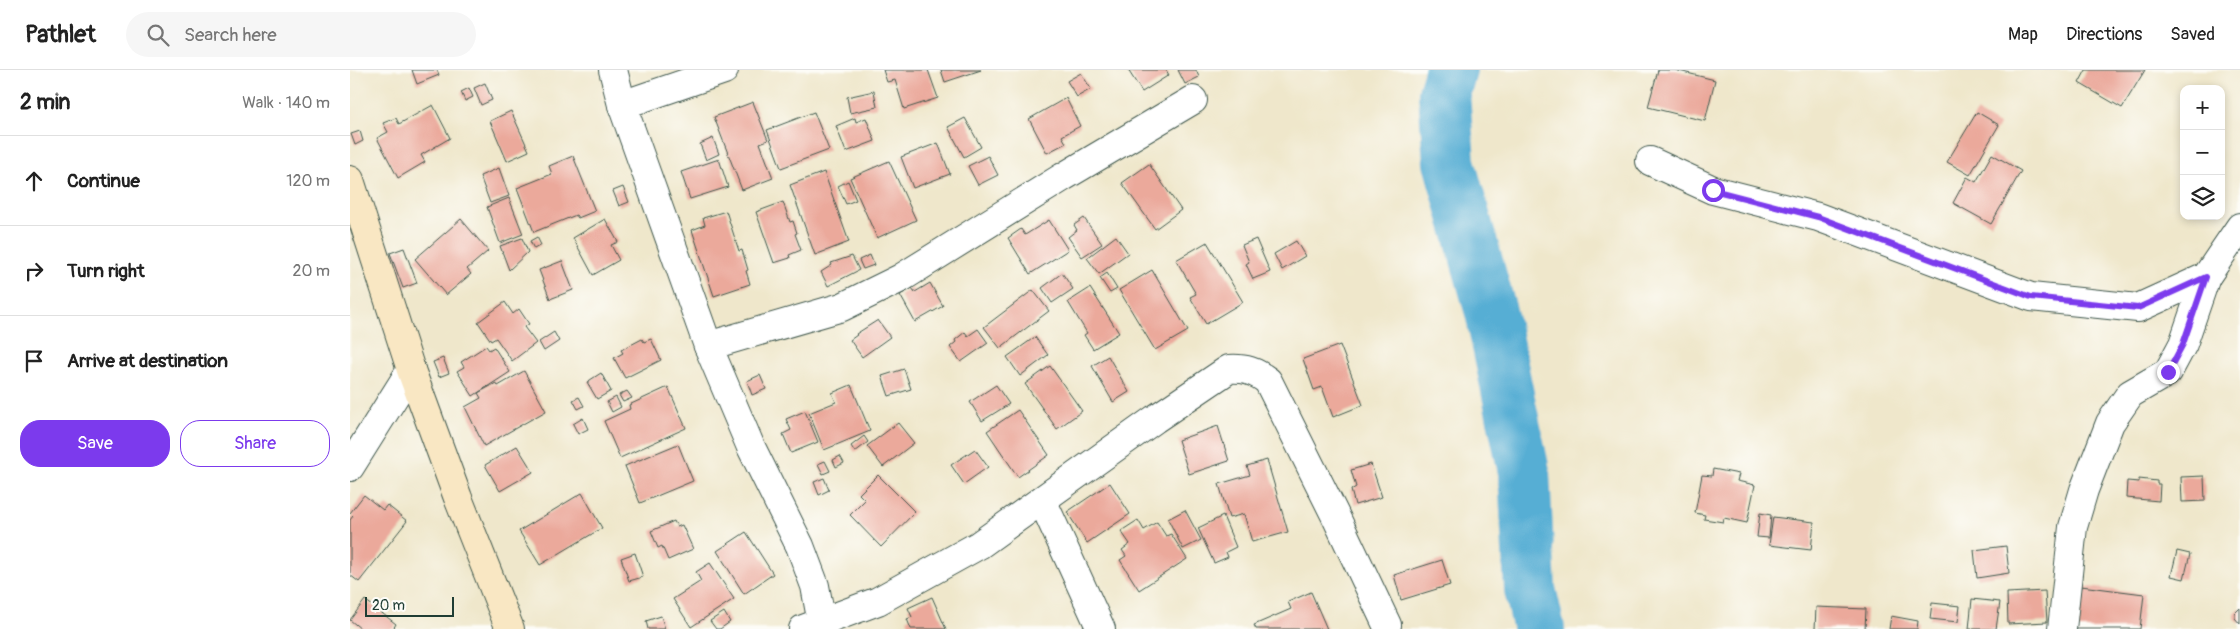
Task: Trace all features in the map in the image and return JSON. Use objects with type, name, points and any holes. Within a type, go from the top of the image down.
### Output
[{"type":"street","points":[[613,70],[622,105],[708,346],[750,445],[800,546],[815,586],[816,627],[878,602],[979,545],[1155,418],[1229,369],[1242,368],[1257,372],[1268,381],[1387,625]]},
{"type":"street","points":[[622,105],[724,70]]},
{"type":"street","points":[[708,346],[842,307],[901,278],[1063,177],[1192,100]]},
{"type":"street","points":[[1650,161],[1713,190],[1818,217],[2031,297],[2138,308],[2206,277]]},
{"type":"street","points":[[350,180],[411,370],[458,498],[510,629]]},
{"type":"street","points":[[2062,629],[2073,527],[2084,490],[2110,423],[2130,394],[2168,372],[2183,344],[2206,277],[2240,227]]},
{"type":"street","points":[[350,467],[411,370]]},
{"type":"street","points":[[1042,500],[1101,629]]},
{"type":"building","points":[[412,70],[437,70],[439,75],[417,84]]},
{"type":"building","points":[[883,70],[928,70],[938,98],[904,109],[895,80],[887,82]]},
{"type":"building","points":[[941,70],[981,70],[945,82]]},
{"type":"building","points":[[1128,70],[1166,70],[1169,75],[1142,92]]},
{"type":"building","points":[[1178,70],[1196,70],[1199,77],[1185,84]]},
{"type":"building","points":[[1658,70],[1675,70],[1715,80],[1705,121],[1648,107]]},
{"type":"building","points":[[2086,70],[2145,70],[2122,108],[2079,83]]},
{"type":"building","points":[[1081,73],[1091,89],[1077,97],[1067,81]]},
{"type":"building","points":[[485,83],[492,100],[481,105],[474,88]]},
{"type":"building","points":[[469,88],[473,97],[465,101],[461,92]]},
{"type":"building","points":[[874,91],[877,107],[850,113],[847,97]]},
{"type":"building","points":[[1066,98],[1080,126],[1062,136],[1066,143],[1047,153],[1029,119]]},
{"type":"building","points":[[753,102],[768,140],[760,143],[773,178],[742,190],[714,117]]},
{"type":"building","points":[[433,105],[450,138],[421,155],[425,162],[398,178],[377,138],[388,132],[383,123],[396,118],[399,124]]},
{"type":"building","points":[[511,111],[529,151],[507,161],[490,121]]},
{"type":"building","points":[[814,112],[829,150],[781,168],[767,130]]},
{"type":"building","points":[[1977,112],[1999,125],[1970,175],[1947,162]]},
{"type":"building","points":[[855,118],[856,122],[866,118],[875,141],[846,152],[836,126]]},
{"type":"building","points":[[965,118],[981,147],[964,157],[948,127]]},
{"type":"building","points":[[360,131],[363,141],[355,145],[351,134]]},
{"type":"building","points":[[713,138],[719,154],[706,160],[700,144]]},
{"type":"building","points":[[938,143],[950,174],[913,188],[901,157]]},
{"type":"building","points":[[1992,154],[2021,171],[1991,224],[1953,203],[1967,177],[1976,182]]},
{"type":"building","points":[[573,156],[595,211],[578,218],[576,215],[534,232],[517,188],[552,174],[549,166]]},
{"type":"building","points":[[988,156],[998,175],[978,185],[968,166]]},
{"type":"building","points":[[719,159],[728,187],[690,199],[681,172]]},
{"type":"building","points":[[889,161],[916,220],[877,238],[850,178]]},
{"type":"building","points":[[1149,164],[1181,210],[1155,229],[1122,183]]},
{"type":"building","points":[[499,168],[509,196],[490,203],[480,176]]},
{"type":"building","points":[[824,172],[849,242],[815,255],[790,185]]},
{"type":"building","points":[[848,181],[856,200],[846,204],[838,186]]},
{"type":"building","points":[[623,187],[629,202],[619,206],[613,191]]},
{"type":"building","points":[[509,198],[523,234],[500,243],[487,207]]},
{"type":"building","points":[[783,202],[790,222],[793,221],[797,233],[795,234],[801,250],[789,255],[790,258],[774,263],[756,212]]},
{"type":"building","points":[[726,211],[739,251],[742,250],[750,284],[714,296],[692,230],[705,225],[703,218]]},
{"type":"building","points":[[1084,218],[1102,244],[1082,257],[1068,237],[1077,230],[1074,225]]},
{"type":"building","points":[[461,219],[488,251],[467,269],[471,274],[446,295],[415,259]]},
{"type":"building","points":[[605,219],[618,242],[611,245],[619,260],[593,275],[573,238]]},
{"type":"building","points":[[1049,220],[1068,250],[1030,274],[1008,238],[1021,229],[1025,235]]},
{"type":"building","points":[[1116,236],[1128,253],[1099,274],[1087,258]]},
{"type":"building","points":[[537,237],[541,245],[534,249],[530,241]]},
{"type":"building","points":[[522,238],[528,252],[509,270],[500,246]]},
{"type":"building","points":[[1256,239],[1270,272],[1253,279],[1246,264],[1249,262],[1242,245]]},
{"type":"building","points":[[1296,241],[1305,256],[1282,270],[1274,254]]},
{"type":"building","points":[[1207,242],[1243,302],[1206,324],[1190,297],[1196,294],[1176,260]]},
{"type":"building","points":[[404,248],[417,283],[403,288],[390,253]]},
{"type":"building","points":[[870,255],[874,265],[863,269],[859,260]]},
{"type":"building","points":[[852,256],[859,270],[828,286],[821,272],[832,265],[831,263]]},
{"type":"building","points":[[562,261],[573,290],[550,299],[539,270]]},
{"type":"building","points":[[1152,270],[1188,331],[1155,350],[1119,290]]},
{"type":"building","points":[[1062,273],[1073,289],[1052,303],[1042,288]]},
{"type":"building","points":[[1107,273],[1117,289],[1110,293],[1100,278]]},
{"type":"building","points":[[930,283],[943,306],[915,322],[900,295],[912,288],[915,292]]},
{"type":"building","points":[[1090,288],[1119,333],[1093,349],[1084,335],[1087,333],[1068,302]]},
{"type":"building","points":[[1033,290],[1049,311],[1000,348],[984,327]]},
{"type":"building","points":[[505,302],[513,314],[519,309],[529,324],[524,327],[536,343],[512,361],[496,338],[491,341],[478,322]]},
{"type":"building","points":[[878,320],[890,337],[862,357],[850,340]]},
{"type":"building","points":[[978,329],[988,343],[961,362],[950,347],[965,332],[968,336]]},
{"type":"building","points":[[554,332],[559,341],[544,351],[539,342]]},
{"type":"building","points":[[1035,337],[1048,355],[1020,376],[1007,357]]},
{"type":"building","points":[[642,339],[644,342],[651,339],[661,360],[625,378],[614,358],[623,353],[621,350]]},
{"type":"building","points":[[1340,345],[1363,405],[1333,417],[1322,387],[1314,390],[1303,359]]},
{"type":"building","points":[[486,346],[489,350],[494,347],[510,372],[473,396],[457,371],[464,367],[461,362]]},
{"type":"building","points":[[1108,356],[1129,392],[1113,402],[1092,366]]},
{"type":"building","points":[[443,358],[449,373],[439,377],[433,362]]},
{"type":"building","points":[[1050,366],[1082,411],[1057,429],[1025,384]]},
{"type":"building","points":[[904,369],[911,389],[889,396],[882,376]]},
{"type":"building","points":[[524,371],[546,411],[484,446],[465,407],[481,398],[478,393],[496,383],[498,386]]},
{"type":"building","points":[[601,373],[611,391],[597,399],[587,382]]},
{"type":"building","points":[[760,375],[766,389],[752,395],[747,381]]},
{"type":"building","points":[[851,385],[870,431],[824,450],[809,413],[836,402],[832,393]]},
{"type":"building","points":[[996,385],[1009,404],[982,421],[970,402]]},
{"type":"building","points":[[668,387],[686,428],[620,458],[604,421],[630,409],[629,405]]},
{"type":"building","points":[[627,391],[632,398],[623,402],[619,395]]},
{"type":"building","points":[[579,397],[584,406],[578,409],[573,400]]},
{"type":"building","points":[[616,397],[621,407],[612,412],[607,402]]},
{"type":"building","points":[[1018,410],[1049,455],[1018,477],[987,431]]},
{"type":"building","points":[[805,411],[818,442],[791,453],[783,434],[791,430],[786,419]]},
{"type":"building","points":[[583,418],[588,429],[578,434],[573,424]]},
{"type":"building","points":[[898,423],[914,443],[883,467],[867,446]]},
{"type":"building","points":[[1218,426],[1229,461],[1189,474],[1178,440]]},
{"type":"building","points":[[864,436],[868,442],[855,452],[851,446]]},
{"type":"building","points":[[678,444],[693,481],[640,503],[625,466]]},
{"type":"building","points":[[517,446],[533,472],[500,491],[485,465]]},
{"type":"building","points":[[975,449],[988,467],[964,484],[951,465]]},
{"type":"building","points":[[840,456],[844,463],[836,467],[833,460]]},
{"type":"building","points":[[1267,460],[1288,532],[1252,542],[1244,514],[1229,518],[1219,484],[1250,475],[1247,466]]},
{"type":"building","points":[[825,461],[830,471],[823,474],[818,464]]},
{"type":"building","points":[[1371,464],[1382,497],[1355,505],[1351,490],[1356,487],[1351,470]]},
{"type":"building","points":[[1713,469],[1739,474],[1737,481],[1755,485],[1747,523],[1724,518],[1723,522],[1704,519],[1705,515],[1695,513],[1702,475],[1712,476]]},
{"type":"building","points":[[878,475],[915,512],[881,547],[850,515],[865,500],[859,494]]},
{"type":"building","points":[[2204,476],[2205,501],[2182,502],[2181,477]]},
{"type":"building","points":[[824,478],[829,490],[819,495],[814,482]]},
{"type":"building","points":[[2139,479],[2157,481],[2157,484],[2160,484],[2159,501],[2126,498],[2127,481],[2139,482]]},
{"type":"building","points":[[1110,483],[1130,514],[1087,543],[1067,512]]},
{"type":"building","points":[[582,493],[602,528],[540,565],[519,531]]},
{"type":"building","points":[[364,495],[383,510],[387,505],[407,521],[359,582],[350,575],[350,520],[353,516],[350,513]]},
{"type":"building","points":[[1185,510],[1201,540],[1183,549],[1168,519]]},
{"type":"building","points":[[1760,513],[1771,515],[1769,538],[1757,537]]},
{"type":"building","points":[[1223,516],[1236,547],[1226,552],[1228,557],[1214,563],[1198,528]]},
{"type":"building","points":[[1773,517],[1814,522],[1811,550],[1769,545]]},
{"type":"building","points":[[1138,520],[1144,530],[1157,522],[1166,536],[1171,534],[1187,559],[1139,590],[1120,560],[1126,556],[1122,550],[1130,544],[1121,531]]},
{"type":"building","points":[[674,521],[677,527],[682,525],[693,549],[668,560],[662,546],[658,548],[651,531]]},
{"type":"building","points":[[746,532],[773,574],[744,594],[717,551]]},
{"type":"building","points":[[2006,546],[2009,573],[1977,578],[1974,550]]},
{"type":"building","points":[[2177,551],[2190,554],[2184,579],[2171,576]]},
{"type":"building","points":[[635,553],[643,577],[629,581],[621,558]]},
{"type":"building","points":[[1442,560],[1450,585],[1401,600],[1394,575]]},
{"type":"building","points":[[710,563],[734,599],[691,627],[673,599],[701,581],[696,572]]},
{"type":"building","points":[[2081,586],[2144,594],[2140,629],[2075,629]]},
{"type":"building","points":[[2045,591],[2047,622],[2008,624],[2007,593]]},
{"type":"building","points":[[1311,592],[1327,629],[1256,629],[1254,625],[1291,609],[1288,602]]},
{"type":"building","points":[[932,597],[946,629],[911,629],[907,619],[912,617],[908,608]]},
{"type":"building","points":[[1972,599],[2000,602],[1996,629],[1969,629]]},
{"type":"building","points":[[365,600],[396,624],[393,629],[361,629],[350,620]]},
{"type":"building","points":[[1932,603],[1960,606],[1958,622],[1930,619]]},
{"type":"building","points":[[1816,607],[1866,609],[1865,629],[1815,629]]},
{"type":"building","points":[[2240,608],[2240,624],[2235,618],[2235,613]]},
{"type":"building","points":[[724,612],[730,622],[720,629],[716,629],[710,621]]},
{"type":"building","points":[[661,616],[665,629],[648,629],[646,621]]},
{"type":"building","points":[[1891,616],[1918,621],[1917,629],[1889,629]]},
{"type":"waterway","points":[[1451,70],[1444,93],[1449,162],[1491,312],[1524,472],[1530,589],[1539,629]]},
{"type":"route","points":[[1713,190],[1818,217],[2031,297],[2138,308],[2206,277],[2183,344],[2168,372]]}]
